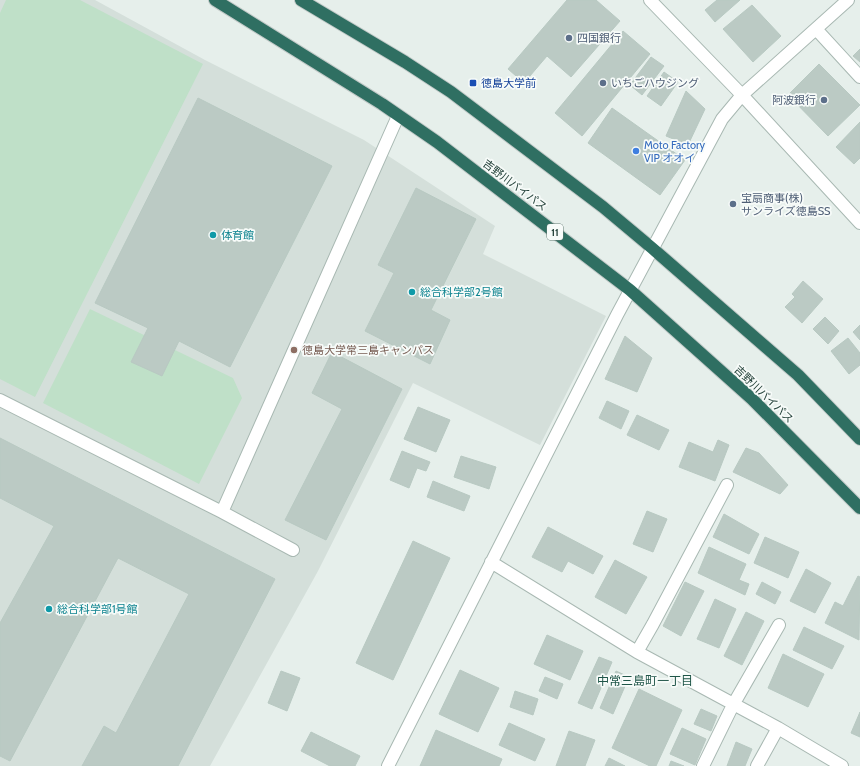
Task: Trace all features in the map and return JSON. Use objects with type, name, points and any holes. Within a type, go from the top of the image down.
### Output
[{"type":"highway","name":"吉野川バイパス","points":[[215,0],[356,87],[437,142],[630,290],[752,399],[860,508]]},
{"type":"highway","points":[[301,0],[405,62],[451,92],[603,207],[798,375],[860,439]]},
{"type":"street","points":[[650,0],[742,95],[860,223]]},
{"type":"street","points":[[388,766],[630,290],[722,119],[742,95],[848,0]]},
{"type":"street","points":[[816,29],[860,76]]},
{"type":"street","points":[[222,512],[398,116]]},
{"type":"street","points":[[0,400],[222,512],[293,550]]},
{"type":"street","points":[[637,652],[727,485]]},
{"type":"street","points":[[491,562],[637,652],[778,728],[842,766]]},
{"type":"street","points":[[703,766],[733,705],[779,625]]},
{"type":"street","points":[[757,766],[778,728]]},
{"type":"shaded area","name":"徳島大学常三島キャンパス","points":[[0,0],[95,0],[205,60],[364,140],[495,226],[483,254],[606,316],[540,445],[413,383],[318,571],[210,766],[0,766]]},
{"type":"green space","points":[[6,0],[80,0],[203,64],[35,397],[0,379],[0,13]]},
{"type":"green space","points":[[90,309],[233,378],[242,398],[199,484],[43,403]]},
{"type":"building","name":"四国銀行","points":[[567,0],[596,0],[620,21],[571,77],[547,56],[524,83],[508,69]]},
{"type":"building","points":[[717,0],[740,0],[715,22],[705,10]]},
{"type":"building","points":[[752,5],[781,36],[753,62],[723,29]]},
{"type":"building","name":"いちごハウジング","points":[[623,31],[650,54],[582,136],[555,113]]},
{"type":"building","points":[[860,49],[860,62],[853,56]]},
{"type":"building","points":[[651,57],[664,66],[642,95],[630,85]]},
{"type":"building","name":"阿波銀行","points":[[819,64],[860,105],[828,136],[788,95]]},
{"type":"building","points":[[664,72],[678,82],[661,106],[647,96]]},
{"type":"building","points":[[686,91],[705,109],[688,145],[666,136]]},
{"type":"building","name":"体育館","points":[[198,98],[332,166],[230,367],[179,341],[162,376],[131,362],[148,328],[95,303]]},
{"type":"building","name":"Moto Factory VIP オオイ","points":[[612,108],[685,160],[660,195],[588,143]]},
{"type":"building","points":[[860,122],[860,158],[854,164],[836,147]]},
{"type":"building","name":"総合科学部2号館","points":[[416,188],[476,219],[431,310],[450,320],[430,364],[365,331],[394,273],[378,265]]},
{"type":"building","points":[[803,281],[823,299],[802,323],[785,307],[795,297],[792,294]]},
{"type":"building","points":[[825,317],[839,331],[828,344],[813,329]]},
{"type":"building","points":[[860,325],[860,340],[853,332]]},
{"type":"building","points":[[625,336],[652,358],[637,392],[605,379]]},
{"type":"building","points":[[848,338],[860,353],[860,365],[849,374],[831,351]]},
{"type":"building","points":[[332,352],[402,389],[326,540],[285,520],[342,409],[312,393]]},
{"type":"building","points":[[607,401],[629,411],[621,429],[599,418]]},
{"type":"building","points":[[418,407],[450,420],[436,452],[404,439]]},
{"type":"building","points":[[637,415],[669,430],[659,450],[627,435]]},
{"type":"building","name":"総合科学部1号館","points":[[0,438],[275,579],[178,766],[82,766],[104,726],[116,733],[189,594],[118,558],[10,761],[0,756],[0,623],[54,526],[0,498]]},
{"type":"building","points":[[718,440],[729,445],[715,481],[679,467],[689,442],[713,452]]},
{"type":"building","points":[[746,448],[759,453],[788,485],[780,494],[733,472]]},
{"type":"building","points":[[402,451],[430,462],[426,471],[417,468],[409,488],[390,480]]},
{"type":"building","points":[[461,456],[496,467],[489,489],[454,477]]},
{"type":"building","points":[[433,481],[470,496],[464,511],[427,497]]},
{"type":"building","points":[[647,511],[667,519],[653,552],[633,544]]},
{"type":"building","points":[[724,514],[759,534],[749,554],[713,537]]},
{"type":"building","points":[[548,527],[603,556],[593,574],[568,561],[562,572],[532,557]]},
{"type":"building","points":[[765,537],[799,552],[788,578],[754,563]]},
{"type":"building","points":[[413,541],[450,558],[393,680],[356,663]]},
{"type":"building","points":[[709,547],[746,564],[739,580],[749,584],[745,595],[698,573]]},
{"type":"building","points":[[615,560],[647,577],[626,614],[595,597]]},
{"type":"building","points":[[806,569],[831,583],[815,613],[790,601]]},
{"type":"building","points":[[858,576],[860,577],[859,640],[825,623],[835,602],[843,606]]},
{"type":"building","points":[[685,582],[704,591],[681,636],[663,626]]},
{"type":"building","points":[[762,582],[781,592],[775,604],[756,594]]},
{"type":"building","points":[[715,599],[736,609],[719,648],[697,639]]},
{"type":"building","points":[[746,612],[764,621],[742,665],[724,656]]},
{"type":"building","points":[[804,627],[844,646],[832,669],[793,650]]},
{"type":"building","points":[[547,635],[583,651],[570,680],[534,664]]},
{"type":"building","points":[[783,654],[824,674],[808,707],[768,688]]},
{"type":"building","points":[[599,657],[612,662],[592,709],[578,703]]},
{"type":"building","points":[[460,670],[499,688],[478,732],[439,714]]},
{"type":"building","points":[[281,671],[300,678],[287,711],[268,703]]},
{"type":"building","points":[[616,671],[629,677],[613,714],[600,708]]},
{"type":"building","points":[[545,677],[563,684],[557,699],[539,691]]},
{"type":"building","points":[[639,689],[682,710],[656,766],[650,766],[612,748]]},
{"type":"building","points":[[515,691],[538,699],[533,715],[510,707]]},
{"type":"building","points":[[701,709],[717,716],[711,731],[694,724]]},
{"type":"building","points":[[860,712],[860,737],[851,733]]},
{"type":"building","points":[[509,723],[545,739],[535,761],[499,745]]},
{"type":"building","points":[[682,728],[706,739],[695,765],[670,754]]},
{"type":"building","points":[[436,730],[502,759],[499,766],[420,766]]},
{"type":"building","points":[[569,731],[595,740],[585,766],[556,766]]},
{"type":"building","points":[[311,732],[360,756],[355,766],[330,766],[301,751]]},
{"type":"building","points":[[736,742],[752,749],[745,766],[727,766]]},
{"type":"building","points":[[609,758],[625,766],[605,766]]},
{"type":"building","points":[[671,761],[684,766],[669,766]]},
{"type":"place","name":"四国銀行","points":[[569,38]]},
{"type":"place","name":"徳島大学前","points":[[473,83]]},
{"type":"place","name":"いちごハウジング","points":[[603,83]]},
{"type":"place","name":"阿波銀行","points":[[824,100]]},
{"type":"place","name":"Moto Factory VIP オオイ","points":[[636,151]]},
{"type":"place","name":"宝扇商事(株) サンライズ徳島SS","points":[[733,204]]},
{"type":"place","name":"体育館","points":[[213,235]]},
{"type":"place","name":"総合科学部2号館","points":[[412,292]]},
{"type":"place","name":"徳島大学常三島キャンパス","points":[[294,350]]},
{"type":"place","name":"総合科学部1号館","points":[[49,609]]},
{"type":"district","name":"中常三島町一丁目","points":[[645,680]]}]
